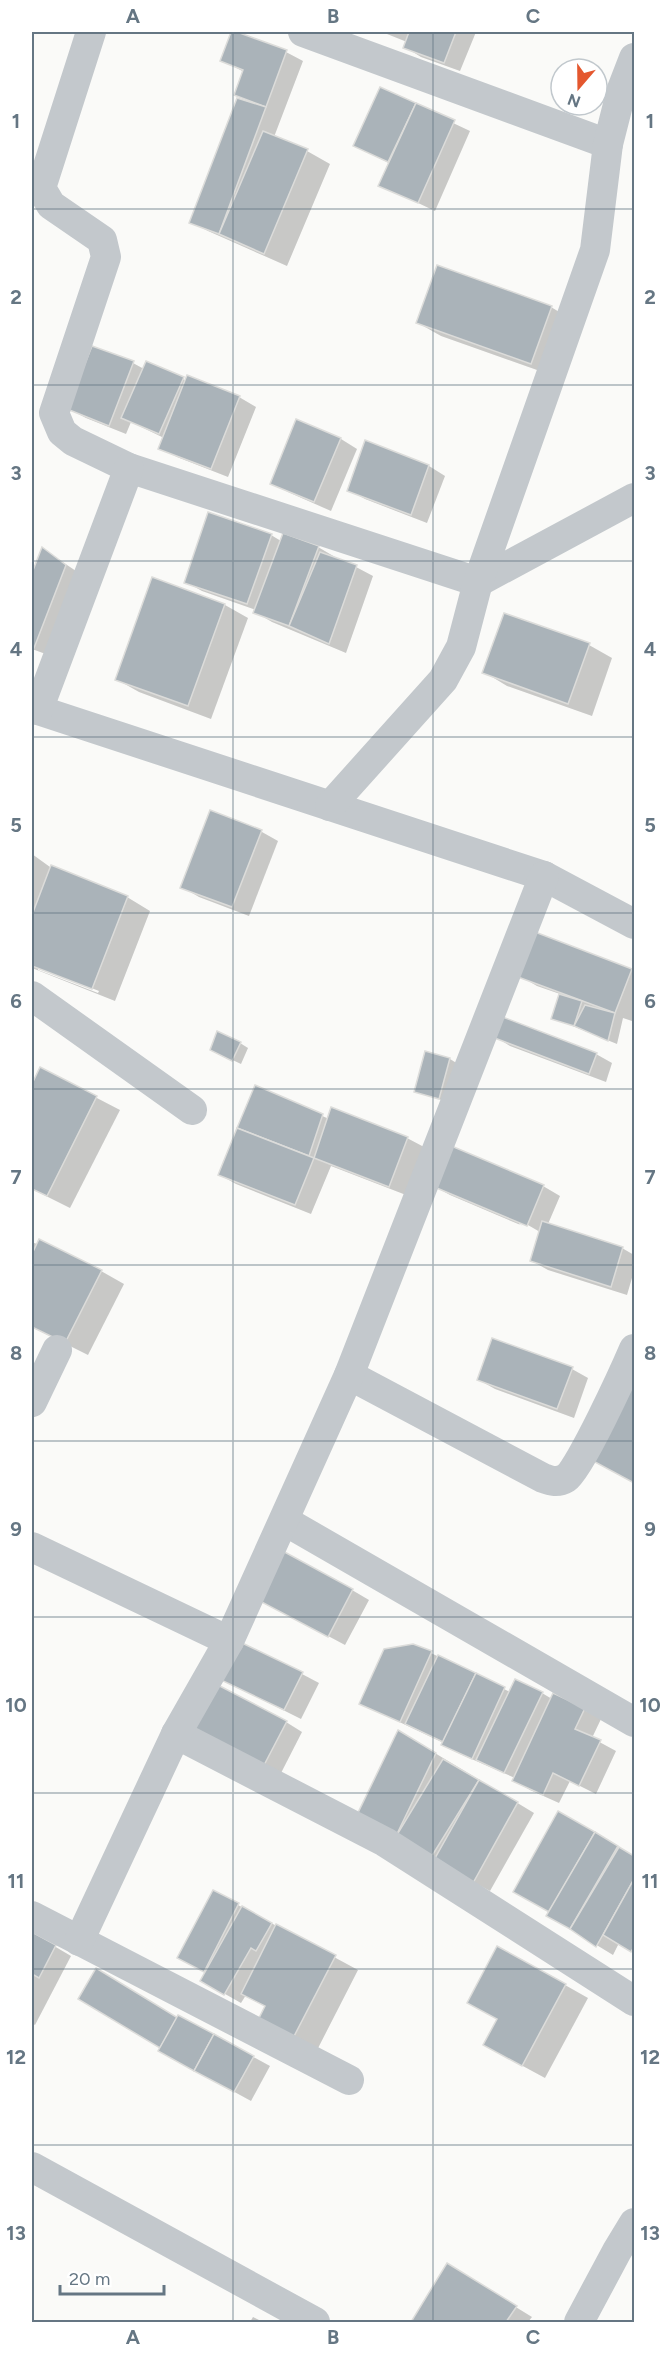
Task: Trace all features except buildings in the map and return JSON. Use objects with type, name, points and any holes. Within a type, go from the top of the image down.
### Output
[{"type":"street","points":[[91,32],[41,188],[51,206],[102,240],[106,257],[54,413],[62,432],[73,441],[129,468],[478,582],[634,498]]},
{"type":"street","points":[[303,32],[608,144]]},
{"type":"street","points":[[330,806],[443,680],[461,647],[478,582],[595,250],[608,144],[622,89],[634,58]]},
{"type":"street","points":[[129,468],[34,709],[544,876],[634,924]]},
{"type":"street","points":[[79,1941],[176,1734],[229,1641],[349,1375],[544,876]]},
{"type":"street","points":[[32,996],[192,1110]]},
{"type":"street","points":[[349,1375],[543,1478],[559,1481],[568,1477],[582,1455],[634,1348]]},
{"type":"street","points":[[32,1402],[57,1350]]},
{"type":"street","points":[[285,1521],[634,1722]]},
{"type":"street","points":[[32,1547],[229,1641]]},
{"type":"street","points":[[176,1734],[386,1842],[634,2001]]},
{"type":"street","points":[[32,1916],[350,2080]]},
{"type":"street","points":[[32,2167],[315,2322]]},
{"type":"street","points":[[579,2322],[626,2256],[634,2223]]}]
